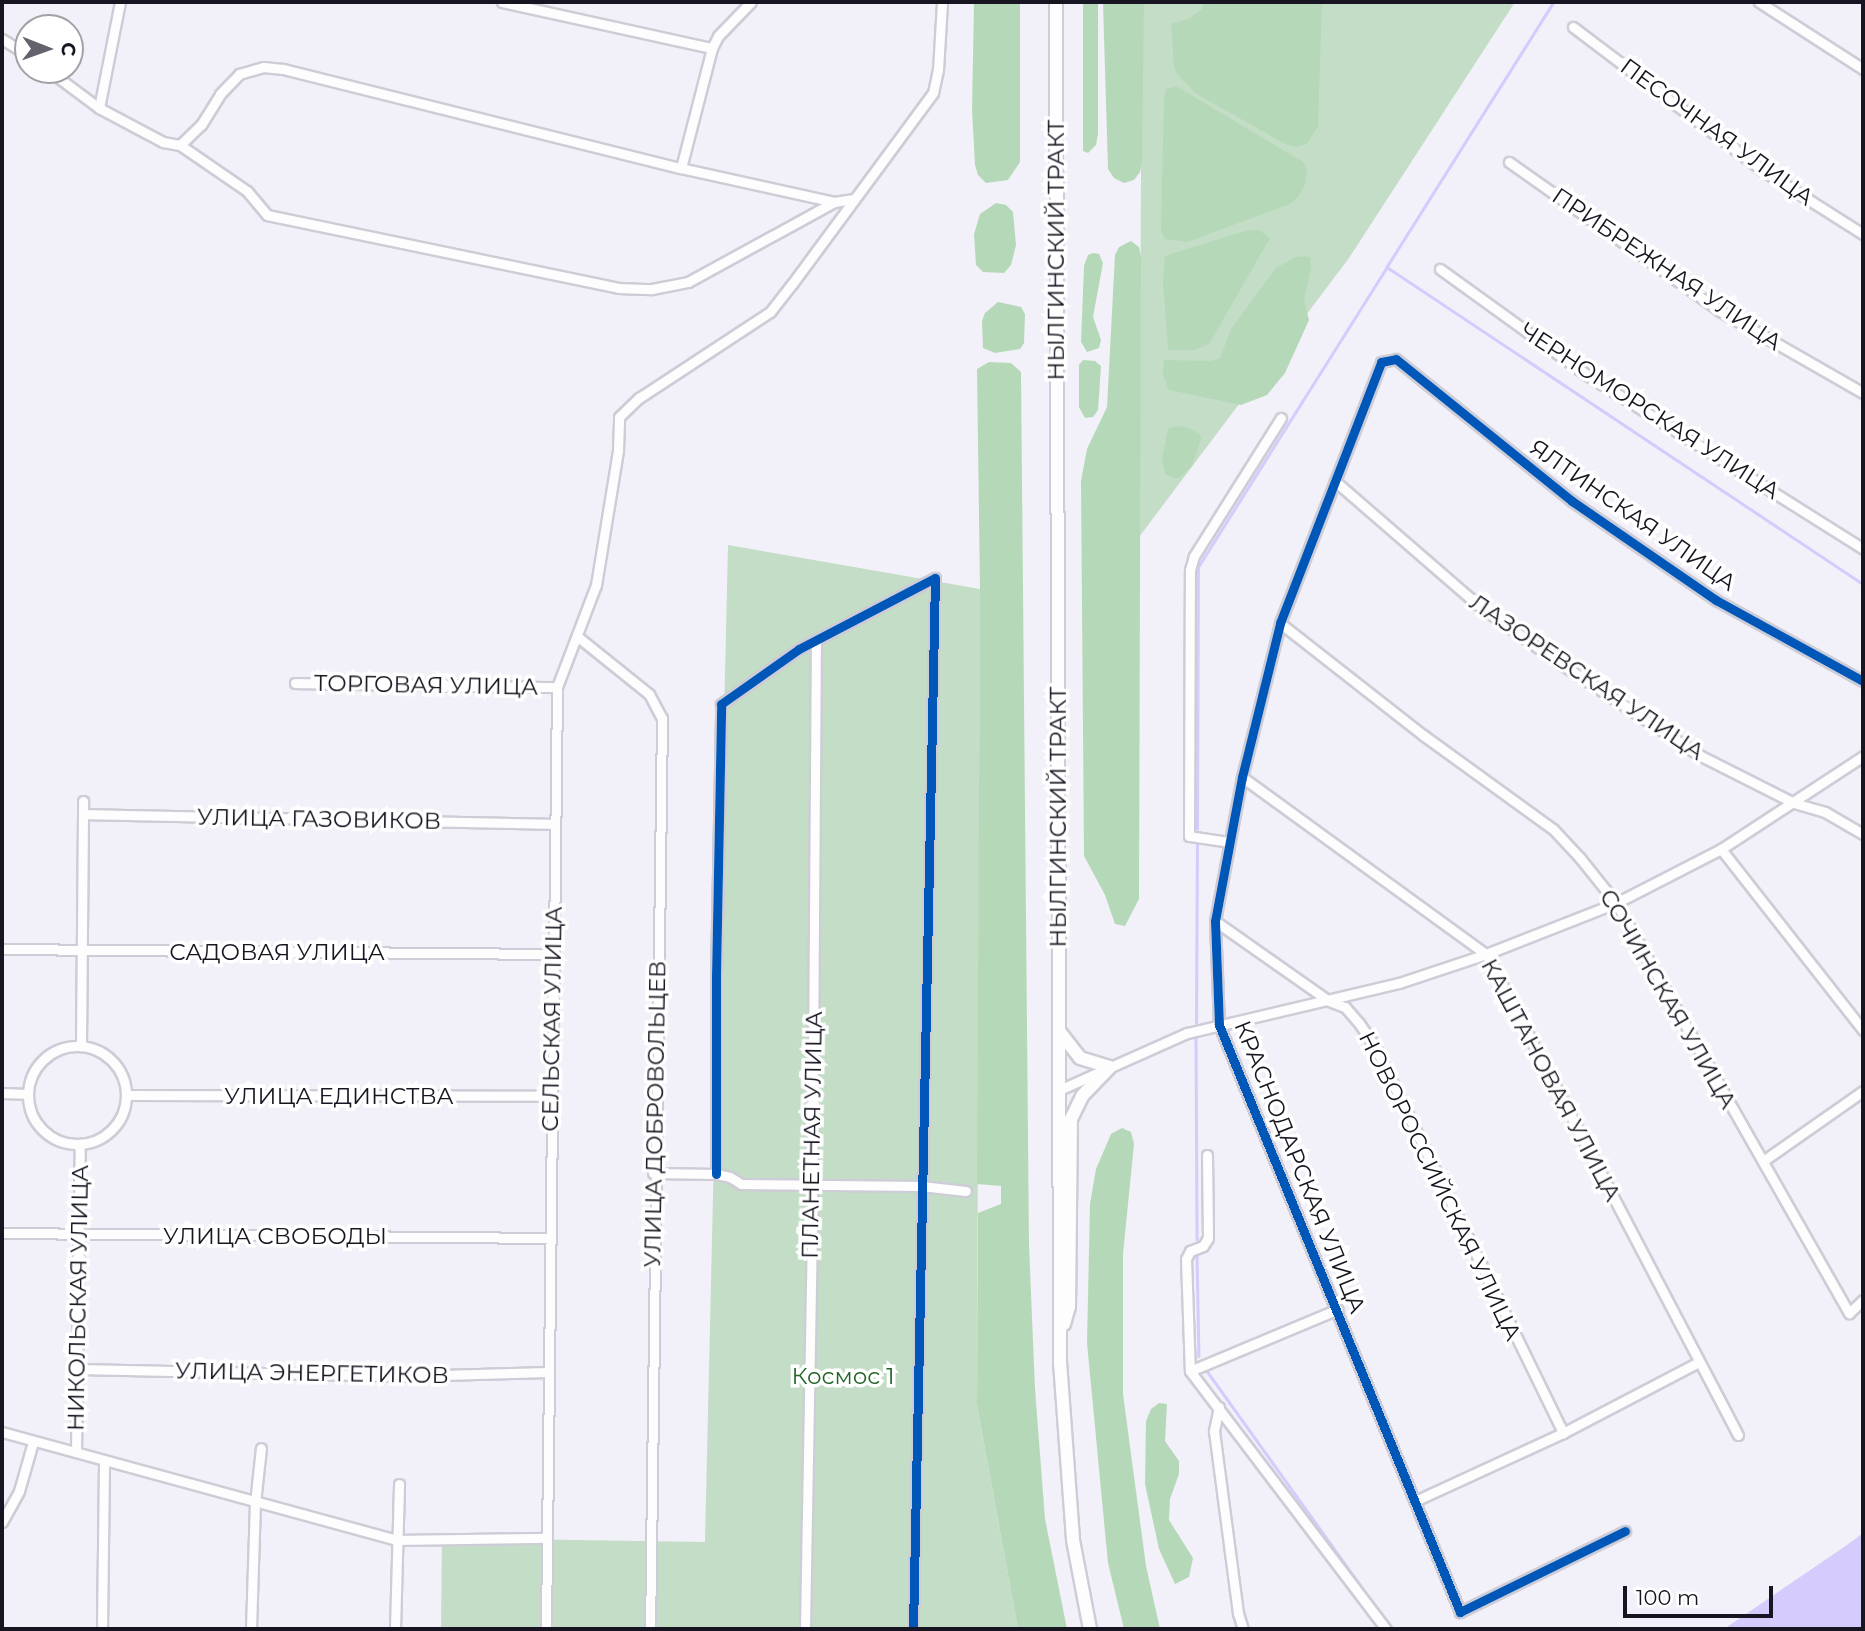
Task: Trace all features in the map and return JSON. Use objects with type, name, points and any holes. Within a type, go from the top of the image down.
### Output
[{"type":"main road","name":"НЫЛГИНСКИЙ ТРАКТ","points":[[1056,2],[1060,1337],[1069,1499],[1090,1629]]},
{"type":"main road","points":[[1059,1031],[1080,1058],[1110,1067],[1082,1096],[1071,1119],[1069,1307],[1060,1337]]},
{"type":"street","points":[[99,108],[120,2]]},
{"type":"street","points":[[502,2],[712,48]]},
{"type":"street","points":[[681,168],[712,48],[718,36],[751,2]]},
{"type":"street","points":[[67,84],[99,108],[163,142],[180,145],[247,191],[267,215],[618,288],[652,289],[688,282],[834,202],[854,199],[933,93],[938,70],[942,2]]},
{"type":"street","points":[[1759,2],[1863,69]]},
{"type":"street","name":"ПЕСОЧНАЯ УЛИЦА","points":[[1573,27],[1762,170],[1863,234]]},
{"type":"street","points":[[180,145],[201,125],[220,93],[239,74],[263,67],[284,69],[681,168],[834,202]]},
{"type":"street","name":"ПРИБРЕЖНАЯ УЛИЦА","points":[[1509,162],[1720,311],[1863,393]]},
{"type":"street","name":"СЕЛЬСКАЯ УЛИЦА","points":[[545,1629],[557,687],[596,585],[618,450],[619,417],[639,398],[770,312],[854,199]]},
{"type":"street","name":"ЧЕРНОМОРСКАЯ УЛИЦА","points":[[1440,269],[1584,373],[1863,549]]},
{"type":"street","name":"КРАСНОДАРСКАЯ УЛИЦА","points":[[1396,359],[1381,362],[1280,622],[1242,777],[1214,921],[1219,1026],[1338,1309],[1460,1612],[1625,1531]]},
{"type":"street","name":"ЯЛТИНСКАЯ УЛИЦА","points":[[1396,359],[1572,501],[1716,600],[1863,681]]},
{"type":"street","points":[[1229,842],[1189,836],[1189,570],[1194,556],[1280,418]]},
{"type":"street","name":"ЛАЗОРЕВСКАЯ УЛИЦА","points":[[1335,481],[1477,604],[1555,660],[1699,755],[1794,803],[1825,812],[1863,834]]},
{"type":"street","points":[[716,1174],[716,976],[721,704],[816,640],[935,578],[913,1629]]},
{"type":"street","name":"СОЧИНСКАЯ УЛИЦА","points":[[1280,622],[1423,735],[1553,829],[1616,903],[1849,1313],[1863,1300]]},
{"type":"street","name":"УЛИЦА ДОБРОВОЛЬЦЕВ","points":[[578,637],[649,694],[662,718],[653,1173],[650,1629]]},
{"type":"street","name":"ПЛАНЕТНАЯ УЛИЦА","points":[[805,1629],[816,640]]},
{"type":"street","name":"ТОРГОВАЯ УЛИЦА","points":[[295,683],[557,687]]},
{"type":"street","points":[[1059,1090],[1187,1033],[1329,1001],[1486,954],[1616,903],[1721,849],[1863,756]]},
{"type":"street","name":"КАШТАНОВАЯ УЛИЦА","points":[[1242,777],[1486,954],[1738,1436]]},
{"type":"street","points":[[81,1045],[83,801]]},
{"type":"street","name":"УЛИЦА ГАЗОВИКОВ","points":[[83,814],[555,824]]},
{"type":"street","points":[[1721,849],[1863,1030]]},
{"type":"street","name":"НОВОРОССИЙСКАЯ УЛИЦА","points":[[1214,921],[1329,1001],[1345,1007],[1374,1045],[1563,1433]]},
{"type":"street","name":"САДОВАЯ УЛИЦА","points":[[2,949],[553,954]]},
{"type":"street","points":[[81,1045],[108,1056],[125,1080],[127,1096],[124,1110],[112,1129],[94,1141],[80,1144],[56,1139],[37,1125],[27,1094],[34,1071],[50,1053],[65,1046],[81,1045]]},
{"type":"street","points":[[1763,1161],[1863,1091]]},
{"type":"street","points":[[2,1093],[27,1094]]},
{"type":"street","name":"УЛИЦА ЕДИНСТВА","points":[[127,1096],[551,1096]]},
{"type":"street","name":"НИКОЛЬСКАЯ УЛИЦА","points":[[76,1452],[80,1144]]},
{"type":"street","points":[[1207,1155],[1208,1238],[1203,1246],[1190,1251],[1186,1259],[1190,1371],[1386,1629]]},
{"type":"street","points":[[653,1173],[716,1174],[730,1177],[741,1184],[921,1186],[966,1191]]},
{"type":"street","name":"УЛИЦА СВОБОДЫ","points":[[2,1233],[549,1238]]},
{"type":"street","points":[[1190,1371],[1338,1309]]},
{"type":"street","points":[[1415,1502],[1563,1433],[1699,1362]]},
{"type":"street","name":"УЛИЦА ЭНЕРГЕТИКОВ","points":[[77,1369],[408,1376],[547,1372]]},
{"type":"street","points":[[1219,1407],[1214,1431],[1238,1613],[1243,1629]]},
{"type":"street","points":[[2,1432],[398,1540],[547,1538]]},
{"type":"street","points":[[2,1522],[19,1491],[33,1442]]},
{"type":"street","points":[[251,1629],[255,1503],[261,1448]]},
{"type":"street","points":[[102,1629],[104,1460]]},
{"type":"street","points":[[395,1629],[399,1484]]},
{"type":"green space","points":[[974,2],[1020,2],[1020,162],[1008,180],[986,183],[978,175],[975,165],[972,110]]},
{"type":"green space","points":[[1083,2],[1098,2],[1098,134],[1096,145],[1088,153],[1083,151]]},
{"type":"green space","points":[[1103,2],[1144,2],[1142,161],[1140,172],[1134,180],[1124,183],[1114,178],[1108,169]]},
{"type":"green space","points":[[1142,2],[1515,2],[1349,258],[1139,537]]},
{"type":"green space","points":[[1204,2],[1322,2],[1318,126],[1307,144],[1297,147],[1287,145],[1195,93],[1179,76],[1174,68],[1171,24],[1188,19],[1202,9]]},
{"type":"green space","points":[[1176,86],[1303,162],[1307,171],[1306,182],[1298,197],[1290,204],[1187,242],[1165,239],[1161,230],[1164,99],[1166,89]]},
{"type":"green space","points":[[996,203],[1006,205],[1013,212],[1016,245],[1011,265],[1004,273],[983,272],[976,265],[974,234],[980,214]]},
{"type":"green space","points":[[1248,230],[1259,230],[1270,238],[1209,344],[1195,350],[1168,350],[1163,282],[1165,256]]},
{"type":"green space","points":[[1131,241],[1139,247],[1141,257],[1139,899],[1125,926],[1115,924],[1105,895],[1084,856],[1081,481],[1087,449],[1107,407],[1115,255],[1119,247]]},
{"type":"green space","points":[[1099,254],[1103,263],[1093,317],[1101,340],[1099,348],[1087,352],[1081,342],[1084,266],[1088,255]]},
{"type":"green space","points":[[1296,257],[1310,258],[1311,269],[1304,301],[1309,320],[1285,373],[1267,395],[1241,405],[1169,390],[1163,375],[1164,360],[1211,361],[1220,358],[1231,329],[1276,268]]},
{"type":"green space","points":[[998,302],[1021,307],[1025,314],[1024,343],[1020,349],[995,353],[983,348],[982,321],[985,313]]},
{"type":"green space","points":[[1083,360],[1095,361],[1101,366],[1098,410],[1093,417],[1085,418],[1079,407],[1079,365]]},
{"type":"green space","points":[[989,362],[1011,363],[1021,372],[1029,1245],[1035,1389],[1045,1519],[1067,1629],[1018,1629],[977,1405],[978,1213],[1001,1204],[1001,1186],[977,1184],[980,589],[977,369]]},
{"type":"green space","points":[[1178,426],[1200,434],[1201,439],[1192,466],[1179,478],[1174,478],[1165,474],[1162,459],[1168,428]]},
{"type":"green space","name":"Космос 1","points":[[728,545],[980,589],[977,1405],[1018,1629],[441,1629],[442,1538],[705,1542]]},
{"type":"green space","points":[[1122,1128],[1131,1132],[1134,1144],[1123,1254],[1123,1394],[1146,1566],[1160,1629],[1124,1629],[1108,1563],[1087,1343],[1090,1204],[1096,1169],[1111,1134]]},
{"type":"green space","points":[[1159,1403],[1167,1404],[1165,1441],[1179,1461],[1179,1474],[1170,1499],[1169,1520],[1193,1558],[1189,1577],[1175,1584],[1159,1549],[1145,1484],[1146,1421],[1151,1409]]},
{"type":"shaded area","points":[[1863,1533],[1863,1629],[1724,1629],[1847,1545]]},
{"type":"waterway","points":[[1554,2],[1387,267],[1863,584]]},
{"type":"waterway","points":[[1197,829],[1198,567],[1387,267]]},
{"type":"waterway","points":[[1196,1023],[1197,845]]},
{"type":"waterway","points":[[1196,1037],[1197,1239]]},
{"type":"waterway","points":[[1197,1255],[1199,1356]]},
{"type":"waterway","points":[[1207,1371],[1392,1629]]},
{"type":"cycle path","points":[[1625,1531],[1460,1612],[1219,1025],[1215,921],[1242,777],[1280,623],[1381,362],[1396,359],[1572,501],[1716,600],[1863,681]]},
{"type":"cycle path","points":[[716,1174],[716,976],[721,704],[799,649],[935,578],[913,1629]]}]
